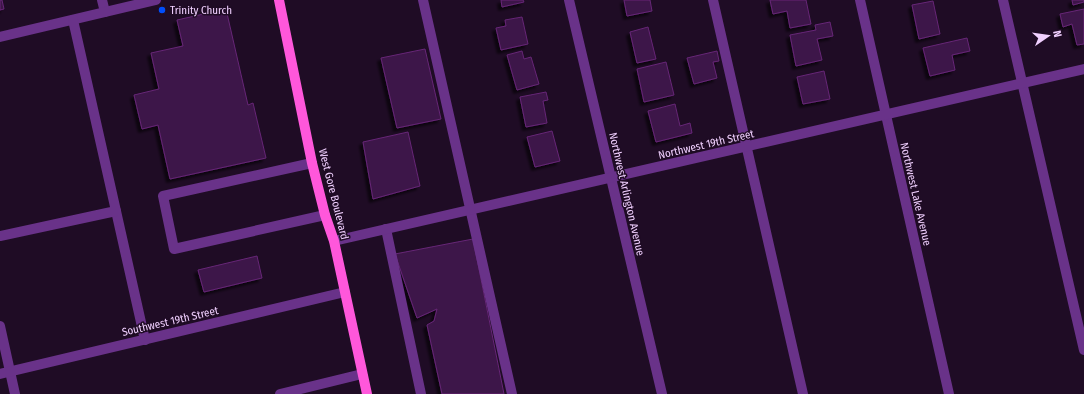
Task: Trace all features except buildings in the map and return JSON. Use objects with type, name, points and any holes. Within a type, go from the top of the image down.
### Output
[{"type":"main road","name":"West Gore Boulevard","points":[[279,0],[312,163],[325,215],[334,241],[367,394]]},
{"type":"street","points":[[102,0],[104,12]]},
{"type":"street","points":[[0,37],[156,0]]},
{"type":"street","points":[[423,0],[512,394]]},
{"type":"street","name":"Northwest Arlington Avenue","points":[[570,0],[662,394]]},
{"type":"street","points":[[713,0],[803,394]]},
{"type":"street","name":"Northwest Lake Avenue","points":[[860,0],[949,394]]},
{"type":"street","points":[[1003,0],[1084,350]]},
{"type":"street","points":[[73,20],[145,340]]},
{"type":"street","name":"Northwest 19th Street","points":[[334,241],[1084,69]]},
{"type":"street","points":[[312,163],[162,196],[174,249],[325,215]]},
{"type":"street","points":[[0,236],[116,211]]},
{"type":"street","points":[[386,229],[421,394]]},
{"type":"street","name":"Southwest 19th Street","points":[[0,374],[345,292]]},
{"type":"street","points":[[0,326],[16,394]]},
{"type":"street","points":[[280,394],[362,374]]},
{"type":"place","name":"Trinity Church","points":[[162,10]]}]
